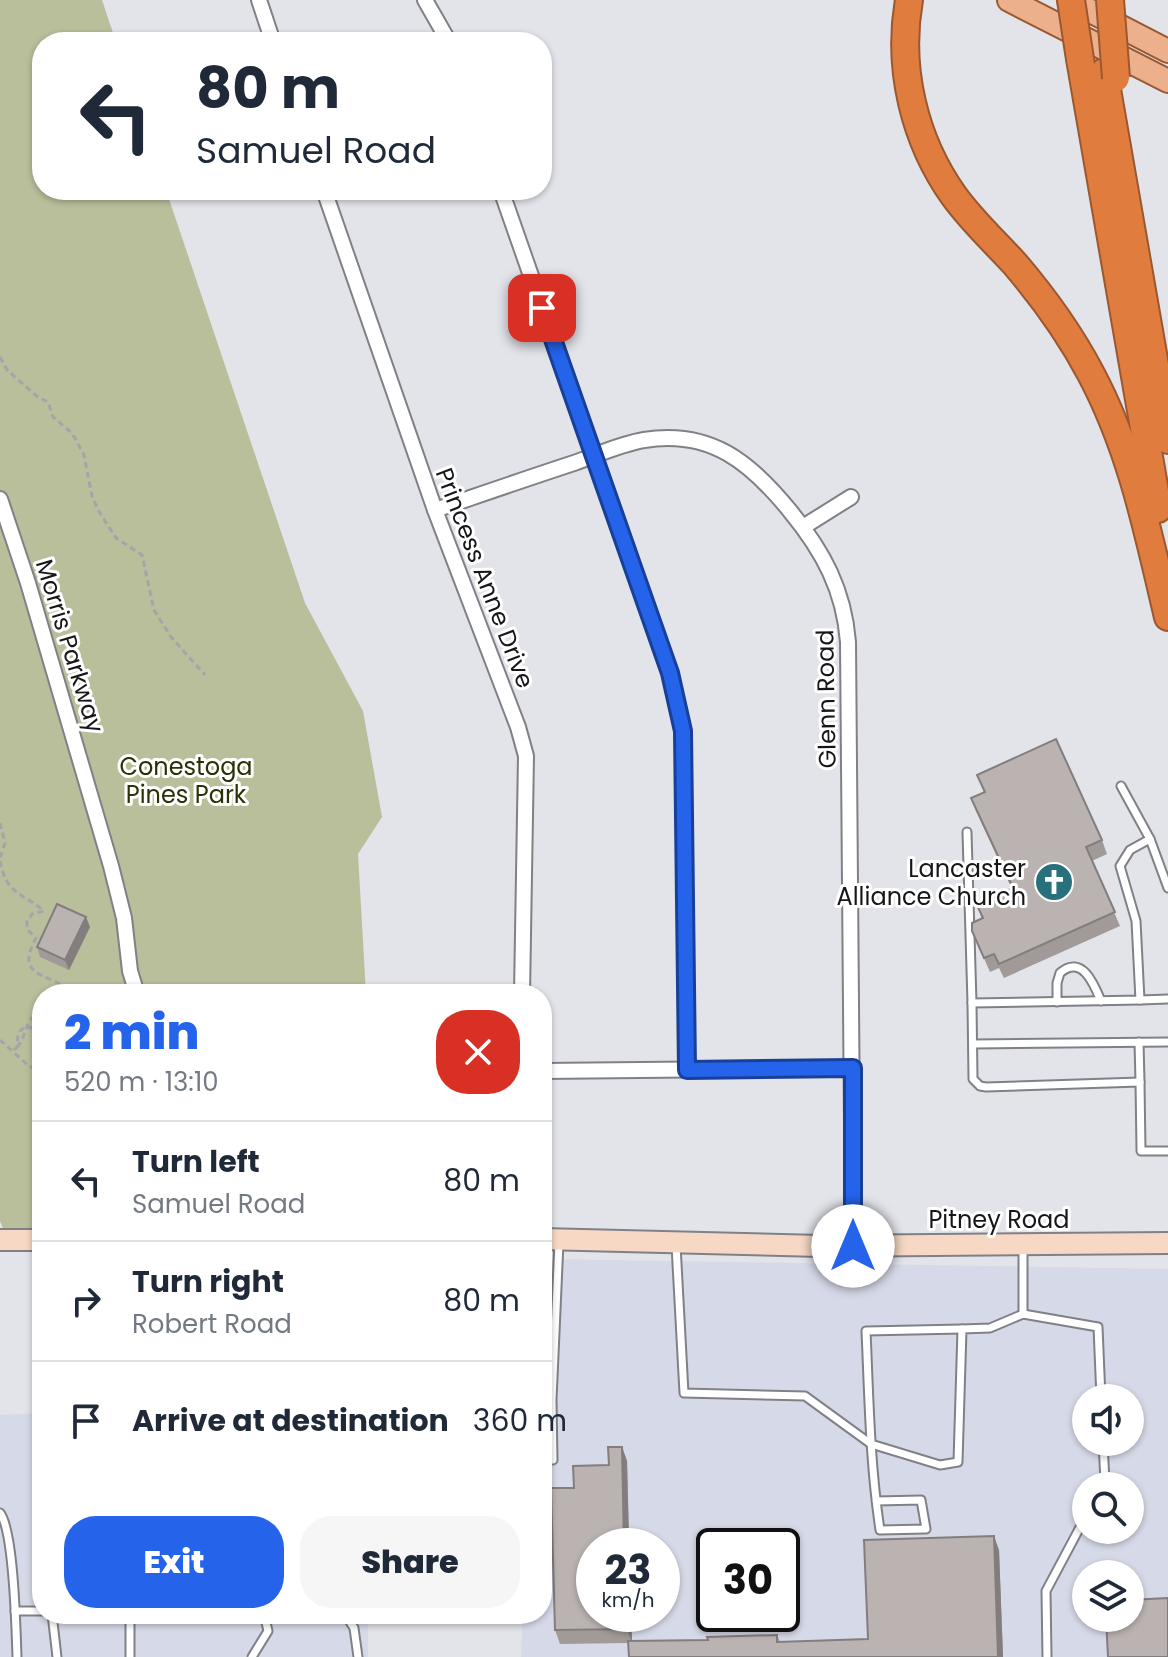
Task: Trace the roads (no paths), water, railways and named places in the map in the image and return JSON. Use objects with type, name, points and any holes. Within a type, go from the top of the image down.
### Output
[{"type":"highway","points":[[909,0],[905,37],[907,80],[924,141],[955,197],[1044,300],[1091,373],[1120,435],[1134,477],[1168,617]]},
{"type":"highway","points":[[1070,0],[1168,571]]},
{"type":"highway","points":[[1093,0],[1110,75],[1124,179],[1168,440]]},
{"type":"highway","points":[[1110,0],[1110,75]]},
{"type":"main road","points":[[1009,0],[1168,81]]},
{"type":"main road","points":[[1070,0],[1168,51]]},
{"type":"main road","points":[[0,1240],[32,1240]]},
{"type":"main road","name":"Pitney Road","points":[[552,1240],[853,1246],[1168,1243]]},
{"type":"street","points":[[259,0],[270,32]]},
{"type":"street","points":[[425,0],[443,32]]},
{"type":"street","name":"Princess Anne Drive","points":[[327,200],[435,510],[518,727],[526,756],[522,984]]},
{"type":"street","points":[[504,200],[670,673],[683,731],[687,1070]]},
{"type":"street","name":"Glenn Road","points":[[435,510],[642,441],[680,439],[702,443],[731,455],[767,482],[803,527],[833,576],[846,614],[853,1246]]},
{"type":"street","points":[[803,527],[851,497]]},
{"type":"street","name":"Morris Parkway","points":[[0,499],[28,583],[111,866],[124,918],[134,984]]},
{"type":"street","points":[[552,1071],[853,1068]]},
{"type":"lane","points":[[1121,786],[1150,839],[1168,888]]},
{"type":"lane","points":[[967,832],[973,1079],[980,1086],[1140,1082]]},
{"type":"lane","points":[[1140,1000],[1136,921],[1120,866],[1130,850],[1150,839]]},
{"type":"lane","points":[[1057,1002],[1060,973],[1074,966],[1090,976],[1101,1001]]},
{"type":"lane","points":[[972,1003],[1168,999]]},
{"type":"lane","points":[[1139,1042],[1141,1151],[1168,1151]]},
{"type":"lane","points":[[973,1044],[1168,1042]]},
{"type":"lane","points":[[676,1243],[684,1393],[805,1396],[871,1444],[940,1465],[958,1462],[962,1329]]},
{"type":"lane","points":[[1023,1245],[1023,1314]]},
{"type":"lane","points":[[876,1501],[921,1500],[926,1529],[880,1530],[876,1501],[871,1444],[866,1331],[990,1328],[1023,1314],[1098,1327],[1100,1384]]},
{"type":"lane","points":[[552,1400],[553,1460]]},
{"type":"lane","points":[[0,1513],[7,1530],[17,1657]]},
{"type":"lane","points":[[1047,1657],[1046,1591],[1072,1542]]},
{"type":"lane","points":[[15,1611],[32,1611]]},
{"type":"lane","points":[[53,1624],[57,1657]]},
{"type":"lane","points":[[130,1624],[130,1657]]},
{"type":"lane","points":[[252,1657],[268,1631],[266,1624]]},
{"type":"lane","points":[[351,1624],[358,1657]]},
{"type":"place","name":"Lancaster Alliance Church","points":[[1054,882]]},
{"type":"park label","name":"Conestoga Pines Park","points":[[186,780]]}]
